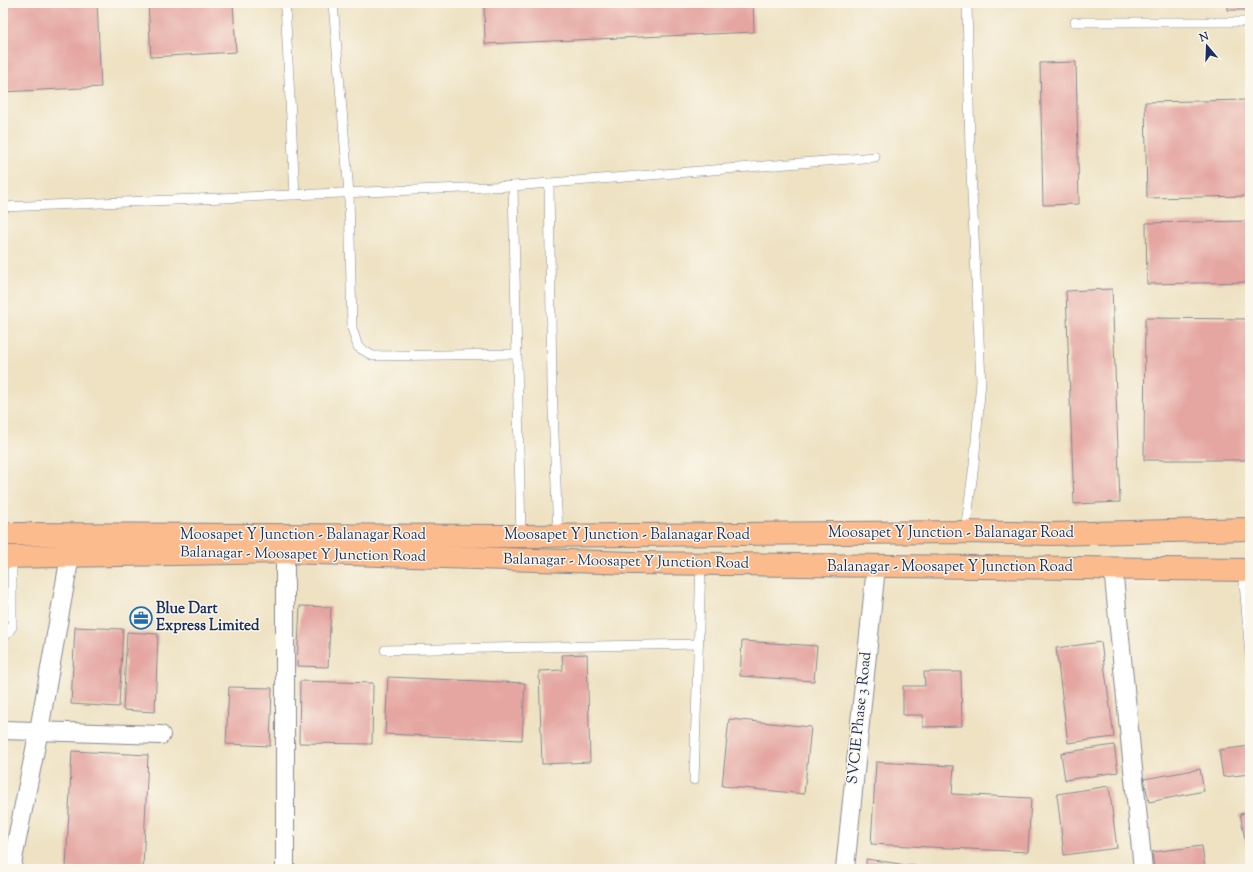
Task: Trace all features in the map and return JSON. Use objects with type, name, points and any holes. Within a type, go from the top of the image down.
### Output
[{"type":"main road","name":"Moosapet Y Junction - Balanagar Road","points":[[3,534],[558,536],[965,532],[1051,534],[1250,529]]},
{"type":"main road","name":"Balanagar - Moosapet Y Junction Road","points":[[7,557],[286,552],[701,564],[1247,570]]},
{"type":"street","points":[[285,869],[286,552]]},
{"type":"street","points":[[11,869],[39,730],[70,556]]},
{"type":"street","name":"SVCIE Phase 3 Road","points":[[845,869],[876,567]]},
{"type":"street","points":[[1113,568],[1143,869]]},
{"type":"street","points":[[3,730],[161,735]]},
{"type":"lane","points":[[285,3],[295,195]]},
{"type":"lane","points":[[332,3],[349,193],[352,328],[358,347],[373,356],[517,354]]},
{"type":"lane","points":[[965,532],[974,465],[981,381],[970,151],[967,3]]},
{"type":"lane","points":[[1075,22],[1250,22]]},
{"type":"lane","points":[[3,207],[513,186],[875,157]]},
{"type":"lane","points":[[549,183],[552,384],[558,536]]},
{"type":"lane","points":[[513,186],[521,536]]},
{"type":"lane","points":[[3,639],[12,627],[7,557]]},
{"type":"lane","points":[[694,780],[701,564]]},
{"type":"lane","points":[[1247,570],[1250,655]]},
{"type":"lane","points":[[385,650],[699,644]]},
{"type":"building","points":[[3,3],[97,3],[101,87],[3,92]]},
{"type":"building","points":[[148,3],[233,3],[236,52],[151,57]]},
{"type":"building","points":[[484,3],[753,3],[754,32],[485,44]]},
{"type":"building","points":[[1228,3],[1250,3],[1250,10],[1228,10]]},
{"type":"building","points":[[1076,62],[1079,204],[1043,205],[1040,63]]},
{"type":"building","points":[[1250,100],[1250,196],[1147,198],[1145,102]]},
{"type":"building","points":[[1250,221],[1250,282],[1147,284],[1146,223]]},
{"type":"building","points":[[1112,289],[1120,502],[1074,504],[1066,291]]},
{"type":"building","points":[[1145,318],[1250,319],[1250,460],[1144,460]]},
{"type":"building","points":[[300,606],[331,607],[328,667],[297,666]]},
{"type":"building","points":[[75,627],[123,629],[119,707],[71,704]]},
{"type":"building","points":[[127,632],[158,634],[155,712],[123,710]]},
{"type":"building","points":[[742,641],[817,646],[814,681],[740,676]]},
{"type":"building","points":[[1101,642],[1114,737],[1068,743],[1056,648]]},
{"type":"building","points":[[587,654],[590,762],[542,764],[539,671],[563,670],[562,655]]},
{"type":"building","points":[[924,672],[961,672],[962,726],[923,727],[923,715],[903,715],[903,686],[925,686]]},
{"type":"building","points":[[388,677],[525,683],[522,740],[385,734]]},
{"type":"building","points":[[300,681],[373,683],[372,744],[299,743]]},
{"type":"building","points":[[229,687],[272,688],[270,746],[226,744]]},
{"type":"building","points":[[729,719],[811,727],[804,794],[722,786]]},
{"type":"building","points":[[1114,745],[1118,772],[1065,780],[1061,753]]},
{"type":"building","points":[[1250,746],[1250,774],[1223,777],[1219,750]]},
{"type":"building","points":[[72,751],[148,755],[143,869],[66,869]]},
{"type":"building","points":[[876,762],[954,766],[952,794],[1031,798],[1028,852],[871,844]]},
{"type":"building","points":[[1200,769],[1204,791],[1149,802],[1144,779]]},
{"type":"building","points":[[1109,786],[1117,848],[1064,855],[1057,794]]},
{"type":"building","points":[[1250,812],[1250,843],[1246,844],[1240,814]]},
{"type":"building","points":[[1202,846],[1205,869],[1154,869],[1152,852]]},
{"type":"building","points":[[866,859],[928,868],[928,869],[866,869]]},
{"type":"place","name":"Blue Dart Express Limited","points":[[141,618]]}]
